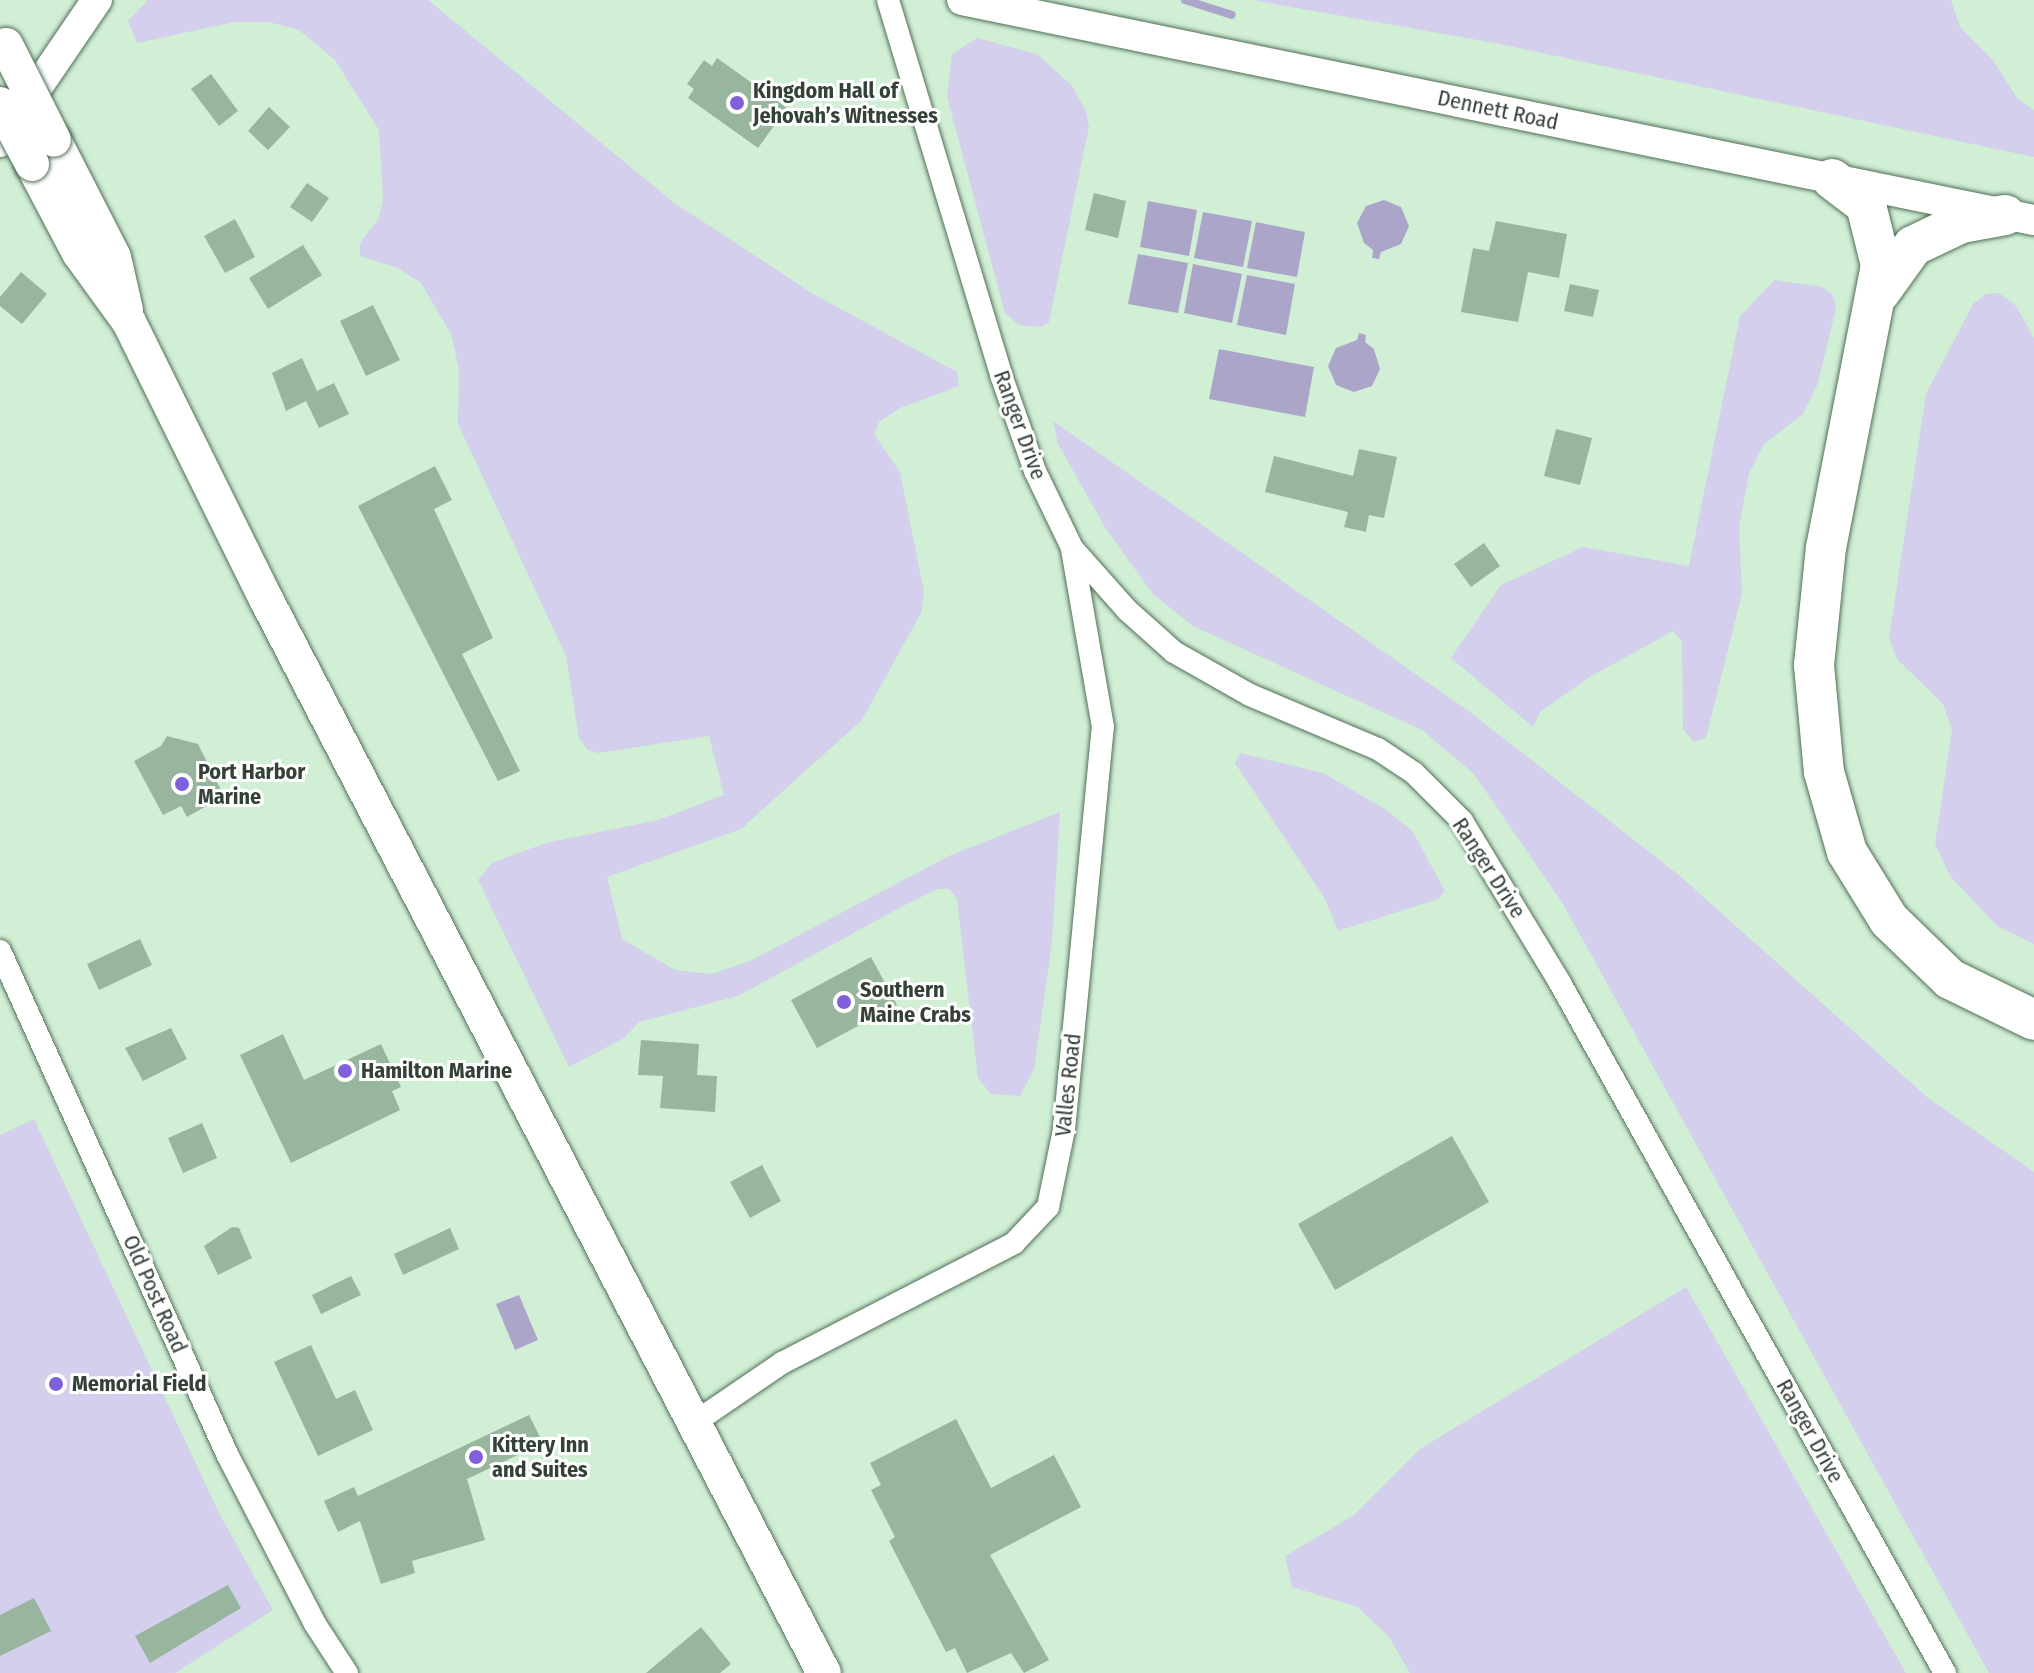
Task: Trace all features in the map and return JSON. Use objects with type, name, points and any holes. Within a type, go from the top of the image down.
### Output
[{"type":"highway","points":[[1832,179],[1855,194],[1873,217],[1880,292],[1826,547],[1814,665],[1824,772],[1847,852],[1889,920],[1950,979],[2034,1020]]},
{"type":"highway","points":[[1880,292],[1913,246],[1961,223],[2020,217]]},
{"type":"main road","points":[[3,40],[43,152]]},
{"type":"main road","points":[[0,104],[43,152],[114,257],[129,322],[219,507],[824,1673]]},
{"type":"street","points":[[0,142],[97,0]]},
{"type":"street","name":"Ranger Drive","points":[[888,0],[1001,375],[1035,471],[1072,548],[1127,610],[1174,652],[1250,695],[1378,749],[1414,773],[1462,821],[1560,983],[1945,1673]]},
{"type":"street","name":"Dennett Road","points":[[962,0],[2020,217]]},
{"type":"street","name":"Valles Road","points":[[694,1423],[782,1363],[1014,1243],[1048,1207],[1064,1130],[1103,727],[1072,548]]},
{"type":"street","name":"Old Post Road","points":[[0,951],[227,1454],[315,1624],[347,1673]]},
{"type":"shaded area","points":[[148,0],[428,0],[673,202],[815,295],[957,372],[959,386],[900,408],[879,422],[874,434],[900,472],[924,592],[921,613],[862,720],[741,829],[607,877],[622,939],[675,970],[712,974],[750,961],[951,855],[1060,812],[1052,942],[1034,1069],[1020,1096],[991,1094],[978,1078],[957,899],[949,889],[937,889],[905,905],[738,996],[639,1022],[624,1038],[569,1067],[478,880],[492,863],[546,843],[658,820],[724,795],[709,736],[598,753],[588,750],[579,738],[566,656],[458,424],[459,370],[451,334],[421,283],[398,268],[360,256],[360,243],[379,218],[383,199],[379,130],[335,60],[299,30],[269,22],[235,22],[137,43],[128,21]]},
{"type":"shaded area","points":[[1252,0],[1951,0],[1960,27],[1993,60],[2017,98],[2034,110],[2034,157],[1495,43]]},
{"type":"shaded area","points":[[977,38],[1037,54],[1072,86],[1086,111],[1089,127],[1049,322],[1042,327],[1019,325],[1005,313],[947,97],[952,54]]},
{"type":"shaded area","points":[[1384,200],[1401,207],[1409,226],[1401,244],[1381,252],[1379,259],[1372,258],[1373,250],[1364,243],[1357,223],[1366,206]]},
{"type":"shaded area","points":[[1148,201],[1197,210],[1189,256],[1140,247]]},
{"type":"shaded area","points":[[1203,212],[1252,221],[1243,267],[1194,258]]},
{"type":"shaded area","points":[[1256,222],[1305,232],[1297,277],[1247,268]]},
{"type":"shaded area","points":[[1138,254],[1188,263],[1178,313],[1128,304]]},
{"type":"shaded area","points":[[1193,264],[1242,274],[1232,323],[1184,313]]},
{"type":"shaded area","points":[[1247,275],[1295,284],[1286,335],[1237,325]]},
{"type":"shaded area","points":[[1775,280],[1822,287],[1833,295],[1836,308],[1818,383],[1803,414],[1764,444],[1749,474],[1739,526],[1742,594],[1706,738],[1694,742],[1683,729],[1682,642],[1673,631],[1588,678],[1540,712],[1533,727],[1451,658],[1501,585],[1583,547],[1689,566],[1740,316]]},
{"type":"shaded area","points":[[1999,293],[2016,306],[2034,338],[2034,944],[1997,926],[1950,876],[1935,844],[1952,730],[1943,704],[1897,659],[1889,638],[1926,394],[1973,304],[1986,294]]},
{"type":"shaded area","points":[[1359,333],[1366,335],[1365,342],[1374,349],[1380,369],[1372,386],[1354,392],[1336,385],[1328,366],[1336,348],[1357,340]]},
{"type":"shaded area","points":[[1219,349],[1314,367],[1305,417],[1209,399]]},
{"type":"shaded area","points":[[1053,421],[1470,712],[1680,876],[1928,1098],[2034,1172],[2034,1673],[1989,1673],[1563,904],[1474,774],[1422,730],[1193,626],[1153,594],[1106,529],[1058,444]]},
{"type":"shaded area","points":[[1240,753],[1323,773],[1385,809],[1413,832],[1445,891],[1438,899],[1338,931],[1324,897],[1235,763]]},
{"type":"shaded area","points":[[34,1119],[220,1515],[273,1610],[175,1673],[0,1673],[0,1135]]},
{"type":"shaded area","points":[[1686,1287],[1906,1673],[1410,1673],[1389,1637],[1358,1607],[1292,1587],[1285,1556],[1354,1515],[1420,1449]]},
{"type":"shaded area","points":[[519,1295],[538,1340],[515,1350],[496,1304]]},
{"type":"building","name":"Kingdom Hall of Jehovah’s Witnesses","points":[[717,58],[787,108],[758,148],[688,98],[694,89],[687,84],[704,60],[712,66]]},
{"type":"building","points":[[211,74],[238,111],[219,126],[191,89]]},
{"type":"building","points":[[269,107],[290,127],[268,150],[248,131]]},
{"type":"building","points":[[307,183],[329,198],[312,222],[290,207]]},
{"type":"building","points":[[1094,193],[1126,201],[1118,238],[1085,230]]},
{"type":"building","points":[[235,219],[255,257],[225,273],[204,236]]},
{"type":"building","points":[[1496,221],[1567,234],[1559,278],[1528,272],[1518,322],[1461,312],[1473,248],[1489,251]]},
{"type":"building","points":[[303,245],[322,275],[268,309],[249,278]]},
{"type":"building","points":[[21,272],[47,294],[22,324],[0,306],[0,297]]},
{"type":"building","points":[[1570,284],[1599,290],[1593,317],[1564,311]]},
{"type":"building","points":[[373,305],[400,360],[366,376],[340,321]]},
{"type":"building","points":[[302,358],[317,391],[334,383],[349,414],[319,428],[306,401],[286,411],[272,373]]},
{"type":"building","points":[[1556,429],[1592,438],[1580,485],[1544,476]]},
{"type":"building","points":[[1359,449],[1397,457],[1384,518],[1369,515],[1366,532],[1344,527],[1348,512],[1265,492],[1274,456],[1353,476]]},
{"type":"building","points":[[435,466],[452,500],[434,509],[493,638],[462,654],[520,771],[498,781],[358,506]]},
{"type":"building","points":[[1484,543],[1500,566],[1471,587],[1454,564]]},
{"type":"building","name":"Port Harbor Marine","points":[[167,736],[198,744],[224,796],[187,817],[181,806],[163,815],[134,761],[161,746]]},
{"type":"building","points":[[140,939],[152,965],[99,990],[87,964]]},
{"type":"building","name":"Southern Maine Crabs","points":[[871,957],[897,1005],[817,1048],[791,1000]]},
{"type":"building","points":[[171,1028],[187,1059],[143,1081],[125,1048]]},
{"type":"building","points":[[283,1034],[304,1080],[381,1044],[401,1087],[392,1091],[400,1110],[291,1163],[240,1055]]},
{"type":"building","points":[[641,1040],[699,1044],[697,1075],[717,1076],[715,1112],[660,1108],[663,1076],[638,1075]]},
{"type":"building","points":[[202,1123],[217,1158],[183,1173],[168,1138]]},
{"type":"building","points":[[1452,1136],[1489,1202],[1335,1290],[1298,1224]]},
{"type":"building","points":[[762,1165],[781,1201],[750,1218],[730,1182]]},
{"type":"building","points":[[232,1227],[239,1228],[252,1258],[218,1275],[204,1246]]},
{"type":"building","points":[[450,1228],[459,1249],[403,1275],[394,1254]]},
{"type":"building","points":[[351,1276],[361,1295],[321,1314],[312,1295]]},
{"type":"building","points":[[311,1345],[336,1399],[355,1390],[373,1430],[318,1456],[274,1362]]},
{"type":"building","points":[[529,1415],[543,1443],[467,1479],[485,1540],[412,1561],[415,1573],[381,1584],[360,1521],[338,1532],[324,1501],[354,1487],[358,1496]]},
{"type":"building","points":[[956,1419],[991,1488],[1054,1455],[1081,1507],[990,1555],[1049,1660],[1024,1673],[1011,1653],[967,1673],[955,1648],[946,1652],[889,1541],[895,1537],[871,1490],[881,1485],[870,1463]]},
{"type":"building","points":[[228,1585],[241,1608],[150,1663],[135,1636]]},
{"type":"building","points":[[34,1598],[51,1631],[0,1656],[0,1615]]},
{"type":"building","points":[[701,1627],[731,1664],[720,1673],[646,1673]]},
{"type":"waterway","points":[[1185,0],[1232,15]]},
{"type":"place","name":"Kingdom Hall of Jehovah’s Witnesses","points":[[737,103]]},
{"type":"place","name":"Port Harbor Marine","points":[[182,784]]},
{"type":"place","name":"Southern Maine Crabs","points":[[844,1002]]},
{"type":"place","name":"Hamilton Marine","points":[[345,1071]]},
{"type":"place","name":"Memorial Field","points":[[56,1384]]},
{"type":"place","name":"Kittery Inn and Suites","points":[[476,1457]]}]
